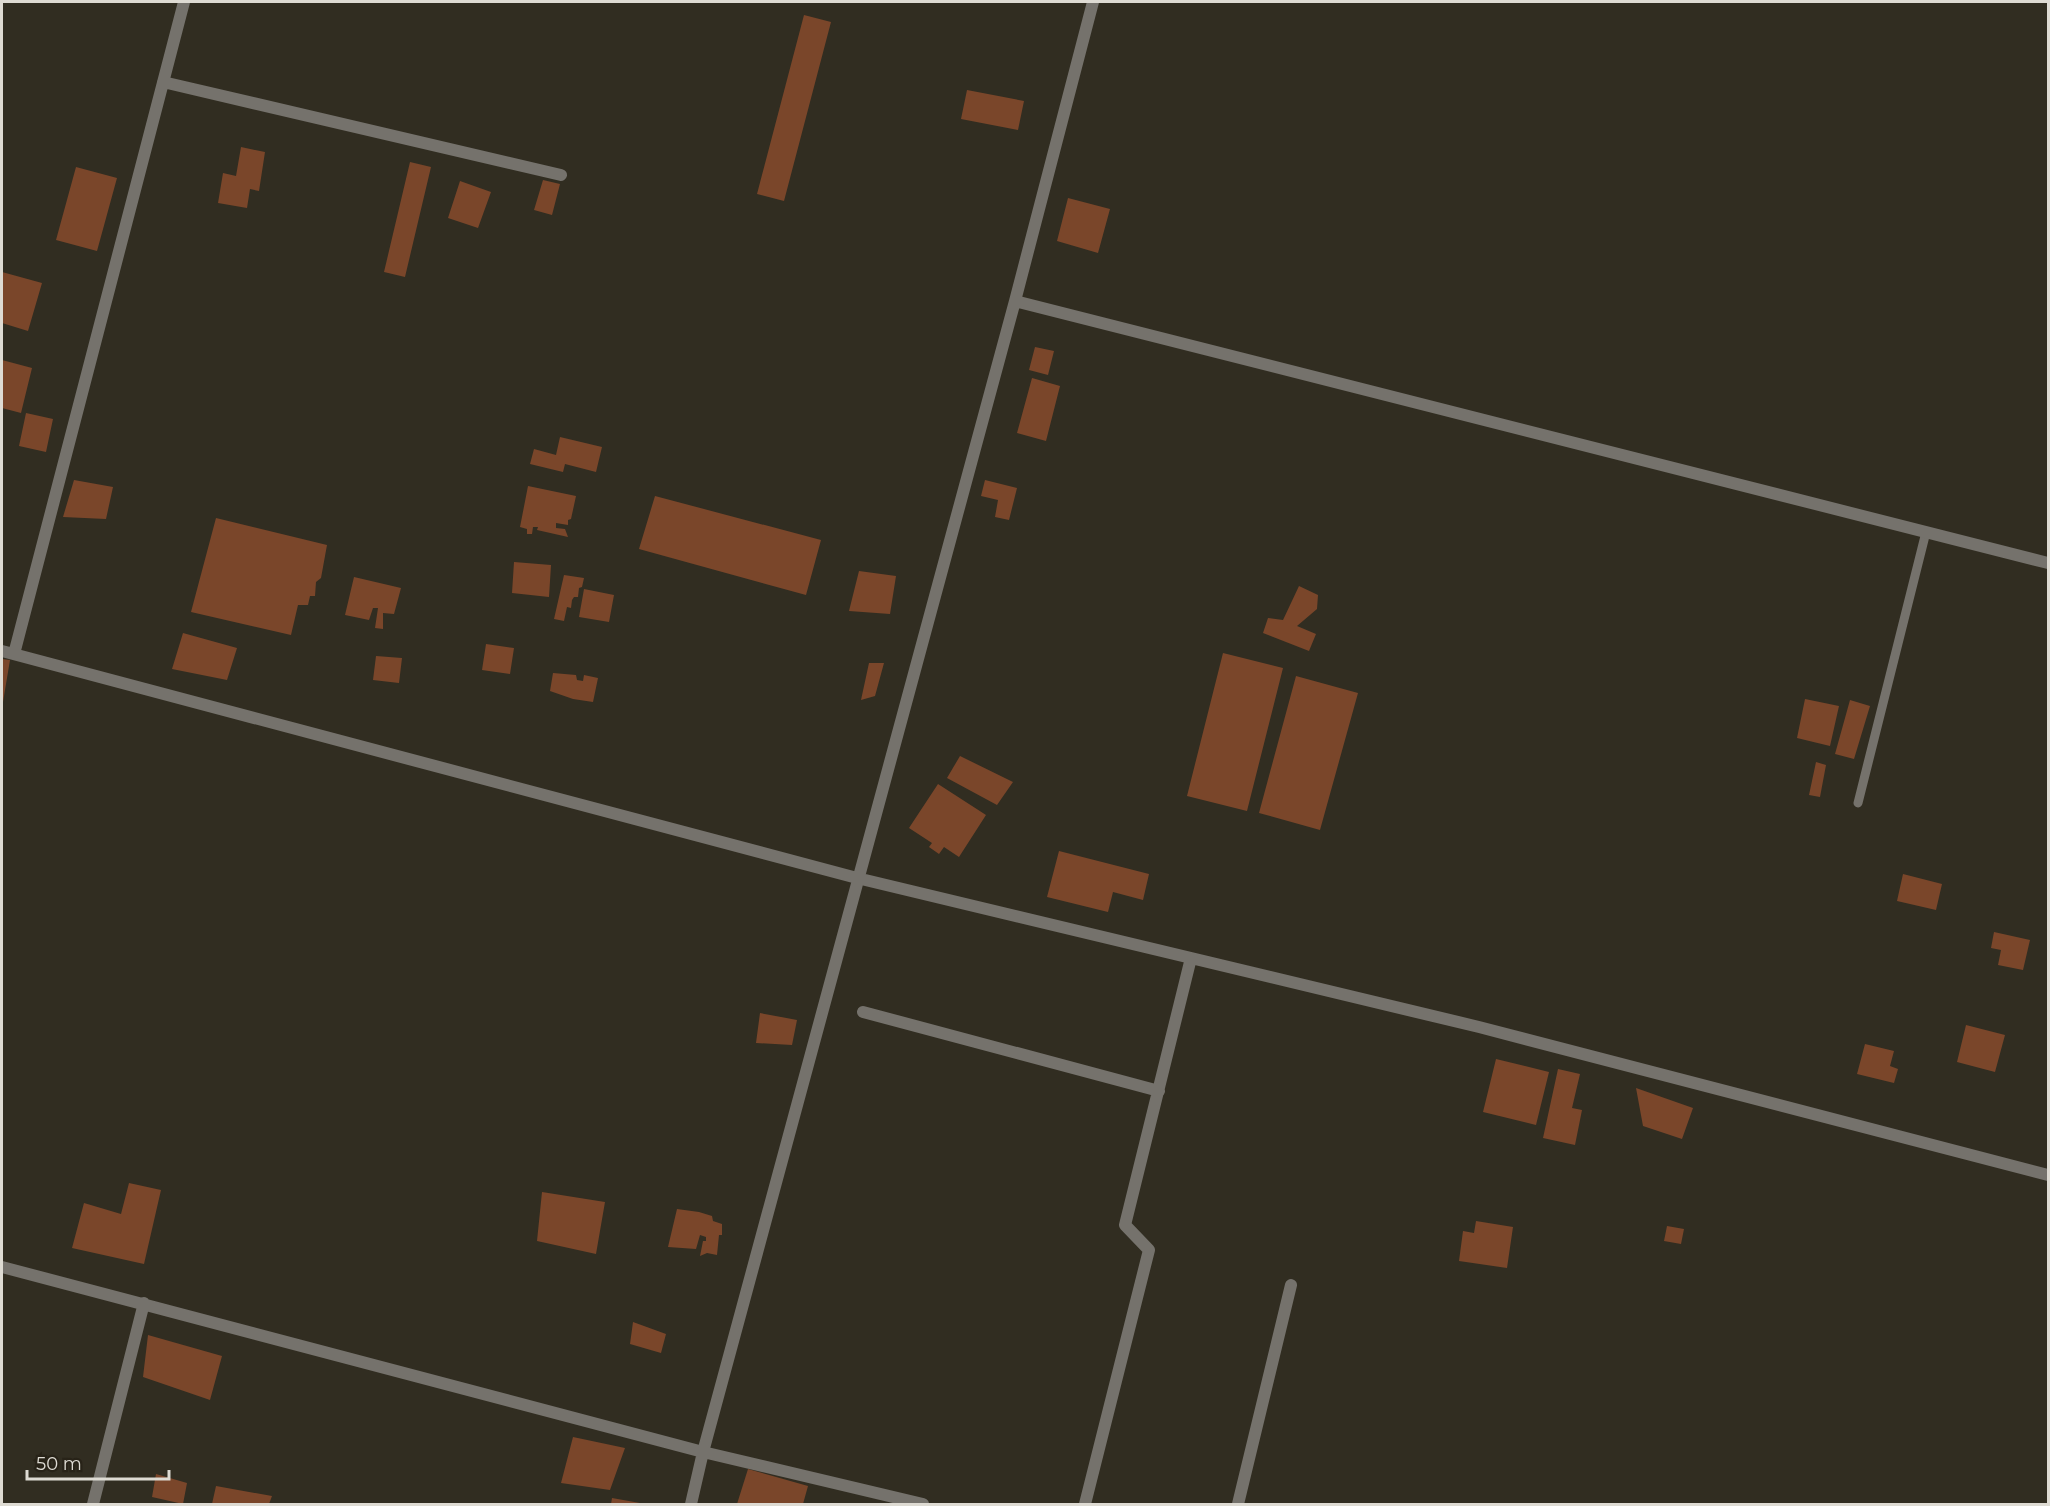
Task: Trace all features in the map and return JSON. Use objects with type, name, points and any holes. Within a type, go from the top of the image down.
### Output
[{"type":"street","points":[[184,2],[8,652],[858,878],[1479,1027],[2049,1175]]},
{"type":"street","points":[[691,1504],[703,1452],[1015,300],[1093,2]]},
{"type":"street","points":[[163,82],[561,175]]},
{"type":"street","points":[[1015,300],[2049,563]]},
{"type":"street","points":[[1085,1504],[1149,1250],[1125,1225],[1191,958]]},
{"type":"street","points":[[862,1012],[1159,1091]]},
{"type":"street","points":[[2,1267],[703,1452],[923,1504]]},
{"type":"street","points":[[1238,1504],[1291,1285]]},
{"type":"street","points":[[93,1504],[144,1303]]},
{"type":"lane","points":[[1858,803],[1926,532]]},
{"type":"building","points":[[804,15],[831,22],[784,201],[757,194]]},
{"type":"building","points":[[967,90],[1024,101],[1018,130],[961,119]]},
{"type":"building","points":[[241,147],[265,152],[259,191],[250,189],[247,208],[218,203],[223,173],[236,176]]},
{"type":"building","points":[[410,162],[431,167],[405,277],[384,272]]},
{"type":"building","points":[[76,167],[117,178],[97,251],[56,240]]},
{"type":"building","points":[[543,180],[560,184],[552,215],[534,210]]},
{"type":"building","points":[[460,181],[491,192],[478,228],[448,218]]},
{"type":"building","points":[[1068,198],[1110,209],[1098,253],[1057,241]]},
{"type":"building","points":[[2,272],[42,283],[28,331],[2,323]]},
{"type":"building","points":[[1035,347],[1054,351],[1048,375],[1029,370]]},
{"type":"building","points":[[2,360],[32,368],[21,413],[2,408]]},
{"type":"building","points":[[1032,378],[1060,386],[1046,441],[1017,433]]},
{"type":"building","points":[[26,413],[53,419],[46,452],[19,446]]},
{"type":"building","points":[[560,437],[602,447],[596,472],[565,464],[563,472],[530,464],[534,449],[556,455]]},
{"type":"building","points":[[74,480],[113,487],[106,519],[63,517]]},
{"type":"building","points":[[985,480],[1017,488],[1009,520],[995,517],[998,500],[981,496]]},
{"type":"building","points":[[528,486],[576,496],[568,525],[556,523],[556,528],[565,529],[568,537],[537,530],[538,527],[533,527],[532,534],[527,534],[527,529],[520,527]]},
{"type":"building","points":[[655,496],[821,540],[806,595],[639,549]]},
{"type":"building","points":[[216,518],[327,545],[321,578],[316,582],[315,596],[310,596],[308,605],[298,605],[291,635],[191,612]]},
{"type":"building","points":[[514,562],[551,565],[549,597],[512,593]]},
{"type":"building","points":[[859,571],[896,576],[890,614],[849,611]]},
{"type":"building","points":[[564,575],[584,578],[578,597],[572,600],[571,608],[567,607],[564,621],[554,619]]},
{"type":"building","points":[[354,577],[401,588],[394,614],[383,613],[383,629],[375,628],[378,608],[373,608],[369,620],[345,615]]},
{"type":"building","points":[[1299,586],[1318,595],[1317,609],[1297,626],[1316,634],[1309,651],[1263,633],[1268,618],[1283,620]]},
{"type":"building","points":[[584,589],[614,595],[609,622],[579,617]]},
{"type":"building","points":[[183,633],[237,648],[227,680],[172,669]]},
{"type":"building","points":[[486,644],[514,648],[510,674],[482,670]]},
{"type":"building","points":[[1223,653],[1283,668],[1247,811],[1187,796]]},
{"type":"building","points":[[376,656],[402,658],[399,683],[373,680]]},
{"type":"building","points":[[2,659],[10,660],[3,702],[2,702]]},
{"type":"building","points":[[869,663],[884,663],[875,696],[861,700]]},
{"type":"building","points":[[553,673],[576,675],[577,680],[583,681],[584,675],[598,678],[593,702],[573,699],[550,691]]},
{"type":"building","points":[[1296,676],[1358,693],[1320,830],[1259,813]]},
{"type":"building","points":[[1805,699],[1839,706],[1830,746],[1797,738]]},
{"type":"building","points":[[1850,700],[1870,706],[1854,759],[1835,754]]},
{"type":"building","points":[[960,756],[1013,782],[997,805],[947,778]]},
{"type":"building","points":[[1816,762],[1826,765],[1820,797],[1809,795]]},
{"type":"building","points":[[938,784],[986,815],[959,857],[944,847],[939,854],[929,847],[932,843],[909,828]]},
{"type":"building","points":[[1059,851],[1149,874],[1143,900],[1113,892],[1108,912],[1047,897]]},
{"type":"building","points":[[1903,874],[1942,884],[1936,910],[1897,901]]},
{"type":"building","points":[[1994,932],[2030,940],[2023,970],[1998,965],[2001,950],[1991,948]]},
{"type":"building","points":[[760,1013],[797,1020],[792,1045],[756,1043]]},
{"type":"building","points":[[1966,1025],[2005,1035],[1995,1072],[1957,1062]]},
{"type":"building","points":[[1865,1044],[1894,1051],[1890,1066],[1898,1069],[1894,1083],[1857,1074]]},
{"type":"building","points":[[1496,1059],[1549,1072],[1536,1125],[1483,1112]]},
{"type":"building","points":[[1558,1069],[1580,1074],[1572,1108],[1582,1110],[1575,1145],[1543,1138]]},
{"type":"building","points":[[1636,1088],[1693,1108],[1682,1139],[1643,1126]]},
{"type":"building","points":[[129,1183],[161,1190],[144,1264],[72,1248],[84,1203],[121,1214]]},
{"type":"building","points":[[542,1192],[605,1202],[596,1254],[537,1241]]},
{"type":"building","points":[[677,1209],[712,1216],[713,1221],[722,1224],[717,1255],[707,1253],[700,1256],[706,1237],[700,1235],[696,1249],[668,1247]]},
{"type":"building","points":[[1476,1221],[1513,1227],[1507,1268],[1459,1261],[1463,1231],[1474,1233]]},
{"type":"building","points":[[1667,1226],[1684,1229],[1681,1244],[1664,1241]]},
{"type":"building","points":[[633,1322],[666,1334],[661,1353],[630,1344]]},
{"type":"building","points":[[148,1335],[222,1356],[210,1400],[143,1377]]},
{"type":"building","points":[[573,1437],[625,1448],[610,1490],[561,1483]]},
{"type":"building","points":[[748,1469],[808,1486],[803,1504],[737,1504]]},
{"type":"building","points":[[156,1474],[187,1483],[183,1504],[152,1497]]},
{"type":"building","points":[[216,1486],[272,1496],[269,1504],[212,1504]]},
{"type":"building","points":[[612,1498],[640,1503],[640,1504],[611,1504]]}]
